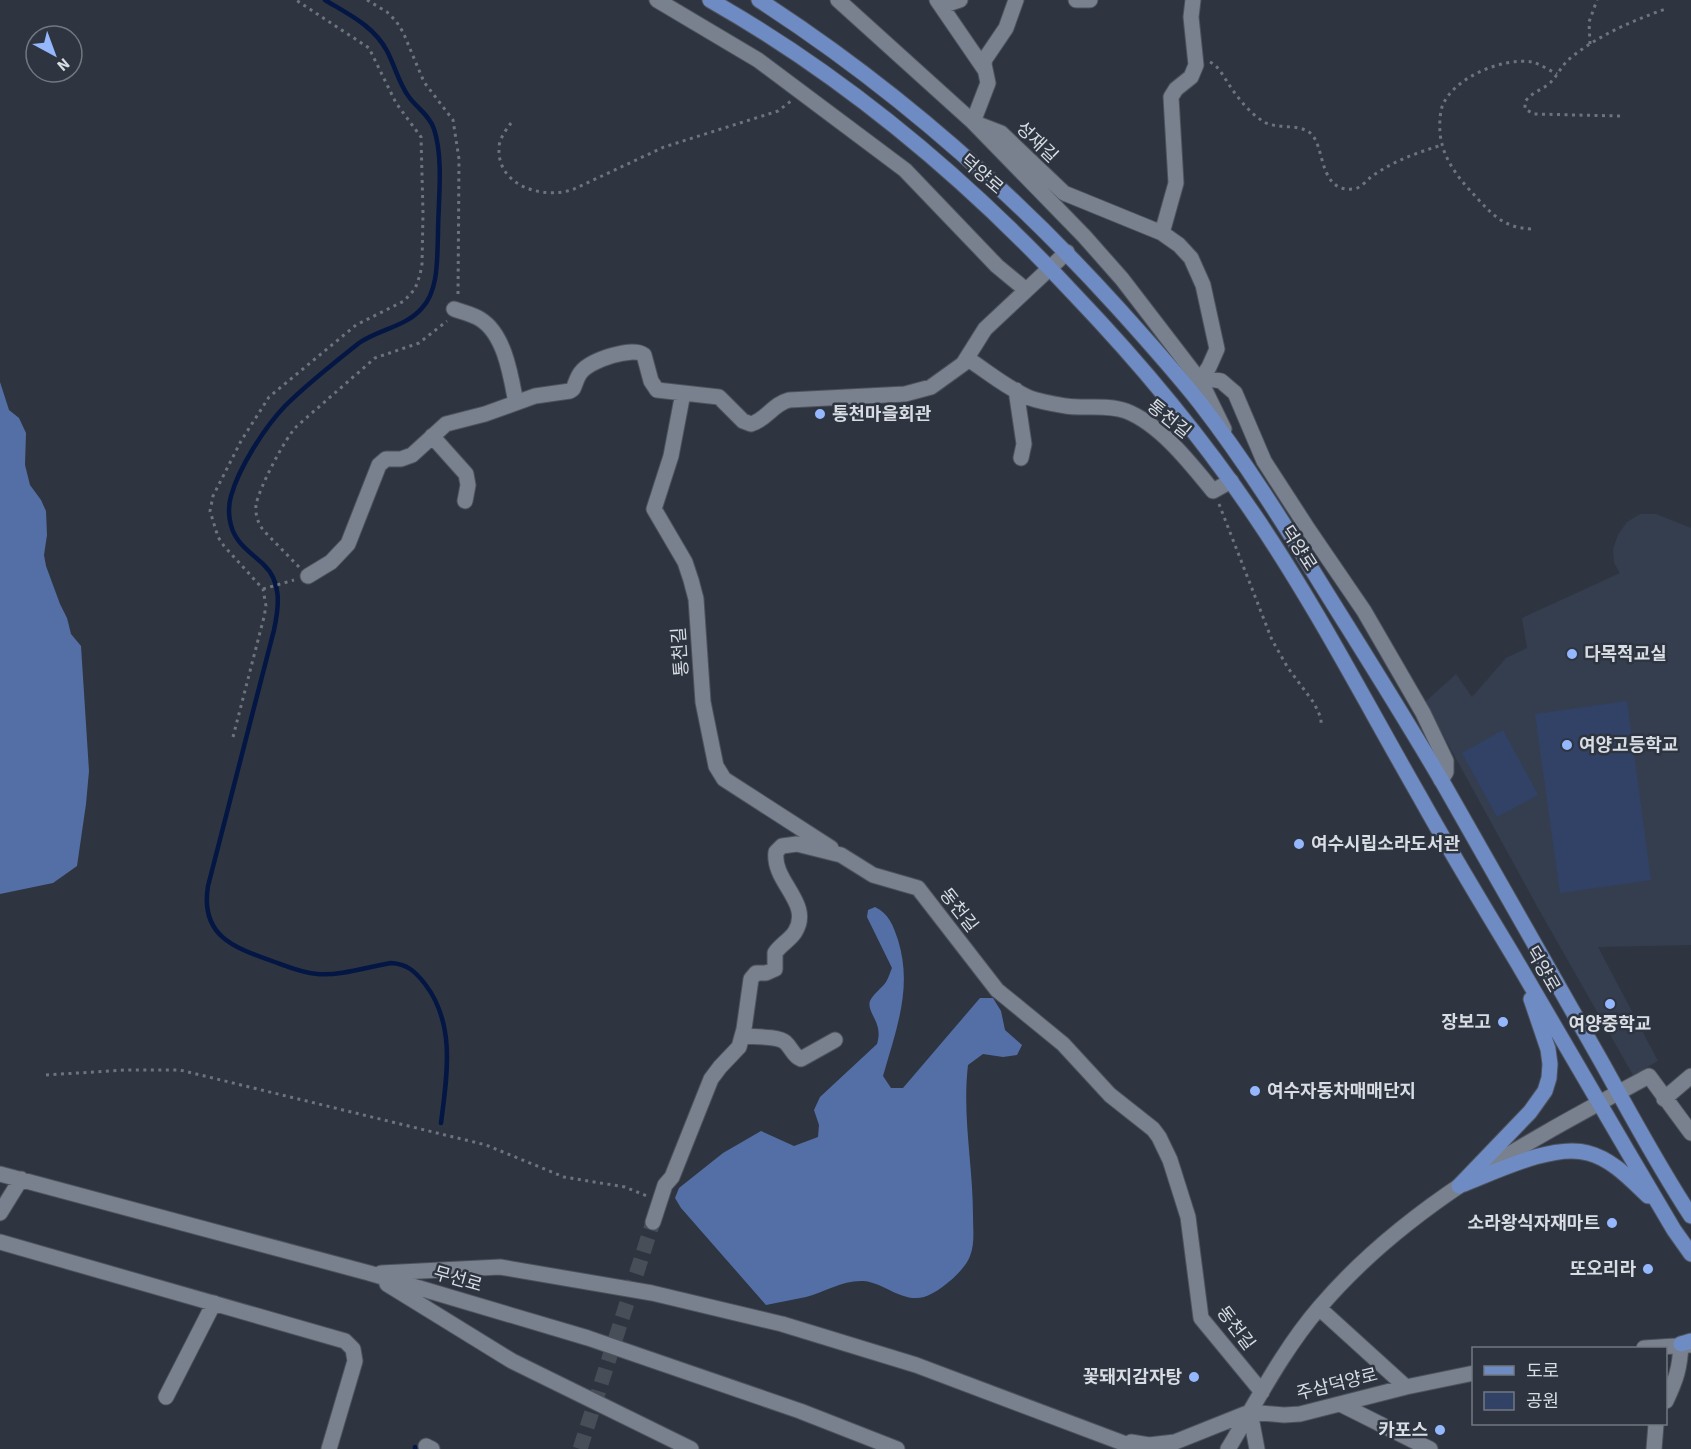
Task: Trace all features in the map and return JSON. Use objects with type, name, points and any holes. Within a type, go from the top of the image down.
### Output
[{"type":"main road","name":"덕양로","points":[[710,0],[844,85],[922,148],[993,210],[1050,267],[1186,420],[1231,481],[1300,586],[1368,701],[1419,797],[1661,1208],[1691,1254]]},
{"type":"main road","name":"덕양로","points":[[759,0],[852,64],[933,128],[1010,196],[1196,386],[1441,780],[1618,1093],[1691,1216]]},
{"type":"main road","points":[[1419,797],[1441,780]]},
{"type":"main road","points":[[1458,1186],[1530,1112],[1545,1091],[1549,1078],[1548,1049],[1519,965]]},
{"type":"main road","points":[[1458,1186],[1535,1158],[1565,1151],[1577,1151],[1589,1153],[1610,1163],[1661,1208]]},
{"type":"street","points":[[657,0],[758,60],[905,170],[997,266],[1026,290]]},
{"type":"street","name":"덕양로","points":[[838,0],[973,122],[1078,229],[1122,279],[1196,386],[1210,379],[1221,381],[1235,393],[1264,461],[1364,611],[1423,713],[1446,761],[1446,772],[1441,780]]},
{"type":"street","points":[[960,0],[940,3],[985,70]]},
{"type":"street","points":[[973,122],[988,83],[985,70],[986,59],[1006,27],[1016,0]]},
{"type":"street","points":[[1076,0],[1090,0]]},
{"type":"street","points":[[1162,233],[1176,183],[1171,97],[1176,89],[1191,77],[1196,65],[1191,17],[1193,0]]},
{"type":"street","name":"성재길","points":[[973,122],[1001,133],[1064,193],[1162,233],[1179,245],[1191,258],[1203,285],[1217,349],[1196,386]]},
{"type":"street","points":[[304,577],[331,562],[348,544],[379,465],[386,459],[401,459],[412,455],[446,424],[485,414],[535,396],[570,391],[582,371],[593,363],[608,357],[637,352],[645,355],[654,388],[659,391],[719,397],[742,421],[751,424],[784,401],[905,394],[924,390],[936,384],[968,359],[976,341],[985,329],[1067,252]]},
{"type":"street","points":[[454,309],[481,319],[493,332],[509,364],[516,403]]},
{"type":"street","name":"통천길","points":[[968,359],[1036,400],[1069,406],[1116,409],[1132,414],[1160,433],[1213,491]]},
{"type":"street","points":[[1016,390],[1024,444],[1021,458]]},
{"type":"street","name":"통천길","points":[[682,393],[671,456],[654,509],[685,562],[696,599],[703,702],[716,766],[724,778],[841,855]]},
{"type":"street","points":[[432,436],[466,474],[468,485],[465,501]]},
{"type":"street","points":[[1213,491],[1231,481]]},
{"type":"street","name":"동천길","points":[[652,1222],[665,1185],[672,1177],[711,1080],[737,1050],[743,1036],[751,979],[756,973],[775,969],[775,953],[793,934],[801,914],[776,863],[776,852],[782,846],[797,844],[841,855],[873,875],[918,888],[997,990],[1064,1044],[1110,1095],[1153,1129],[1170,1160],[1188,1217],[1201,1318],[1262,1392]]},
{"type":"street","points":[[743,1036],[782,1040],[796,1057],[801,1059],[835,1040]]},
{"type":"street","points":[[1228,1449],[1262,1392],[1319,1308],[1367,1258],[1412,1219],[1458,1186],[1649,1076],[1691,1133]]},
{"type":"street","points":[[1664,1099],[1691,1076]]},
{"type":"street","name":"무선로","points":[[0,1174],[369,1274],[588,1338],[800,1411],[897,1449]]},
{"type":"street","points":[[0,1213],[21,1179]]},
{"type":"street","points":[[0,1242],[336,1337],[349,1344],[355,1361],[329,1449]]},
{"type":"street","points":[[369,1274],[500,1267],[652,1293],[782,1324],[916,1365],[1139,1449]]},
{"type":"street","points":[[369,1274],[512,1361],[691,1449]]},
{"type":"street","points":[[166,1397],[214,1303]]},
{"type":"street","points":[[1319,1308],[1406,1387]]},
{"type":"street","points":[[1655,1347],[1689,1344],[1667,1396]]},
{"type":"street","name":"주삼덕양로","points":[[1250,1412],[1293,1415],[1472,1373]]},
{"type":"street","points":[[1340,1404],[1430,1449]]},
{"type":"street","points":[[1117,1439],[1149,1445],[1175,1442],[1250,1412]]},
{"type":"street","points":[[1250,1412],[1257,1449]]},
{"type":"street","points":[[1654,1449],[1656,1425]]},
{"type":"path","points":[[233,737],[266,606],[263,589],[218,537],[210,511],[213,496],[241,441],[269,397],[356,325],[404,301],[418,283],[422,264],[421,137],[396,103],[369,48],[296,0]]},
{"type":"path","points":[[263,589],[304,577],[260,526],[256,512],[262,489],[288,436],[380,355],[425,340],[446,321],[454,309],[460,287],[459,148],[453,120],[424,82],[396,21],[387,12],[367,0]]},
{"type":"path","points":[[1590,45],[1588,22],[1597,0]]},
{"type":"path","points":[[1620,116],[1539,115],[1527,111],[1524,106],[1526,99],[1548,85],[1568,61],[1590,45],[1619,26],[1668,8]]},
{"type":"path","points":[[1196,58],[1217,67],[1245,106],[1262,122],[1271,126],[1302,129],[1310,133],[1316,140],[1326,173],[1333,182],[1342,187],[1356,188],[1394,162],[1442,145]]},
{"type":"path","points":[[1531,229],[1510,226],[1491,213],[1459,179],[1442,145],[1440,126],[1442,106],[1452,92],[1486,68],[1521,62],[1538,64],[1557,74]]},
{"type":"path","points":[[511,123],[501,138],[499,148],[501,163],[505,171],[516,183],[527,189],[561,193],[664,147],[778,111],[800,91]]},
{"type":"path","points":[[1213,491],[1272,640],[1288,668],[1314,703],[1321,718],[1321,726]]},
{"type":"path","points":[[46,1075],[125,1070],[180,1070],[486,1145],[564,1177],[625,1187],[660,1201]]},
{"type":"shaded area","points":[[0,382],[9,410],[19,418],[26,433],[25,465],[30,485],[46,511],[47,535],[44,555],[46,566],[71,634],[81,646],[89,771],[77,866],[53,883],[0,894]]},
{"type":"shaded area","name":"여양고등학교","points":[[1640,514],[1656,514],[1691,528],[1691,945],[1598,947],[1658,1061],[1633,1075],[1425,702],[1456,674],[1472,697],[1506,658],[1527,648],[1522,618],[1620,573],[1614,563],[1613,549],[1618,535],[1627,522]]},
{"type":"shaded area","points":[[875,907],[890,920],[898,940],[904,975],[901,1009],[883,1076],[891,1088],[903,1088],[980,998],[993,998],[1001,1011],[1005,1030],[1022,1045],[1017,1055],[1003,1057],[983,1054],[968,1065],[966,1103],[973,1196],[972,1251],[957,1275],[924,1297],[908,1297],[870,1282],[856,1281],[806,1297],[766,1305],[681,1208],[675,1198],[679,1188],[723,1153],[761,1131],[794,1146],[818,1137],[819,1125],[814,1110],[820,1097],[877,1044],[879,1036],[869,1005],[873,996],[886,982],[892,968],[867,917],[868,910]]},
{"type":"green space","points":[[1627,701],[1651,880],[1560,893],[1535,714]]},
{"type":"green space","points":[[1503,730],[1538,795],[1497,817],[1462,753]]},
{"type":"waterway","points":[[325,0],[360,21],[382,42],[406,92],[430,120],[434,129],[440,167],[436,273],[428,301],[416,314],[359,343],[285,406],[254,448],[240,473],[231,496],[230,519],[235,535],[241,544],[270,572],[274,579],[278,604],[274,630],[208,886],[207,903],[214,928],[222,937],[244,950],[294,969],[326,974],[391,963],[402,965],[414,972],[435,1000],[445,1033],[447,1069],[441,1123]]},
{"type":"tunnel","points":[[580,1449],[653,1222]]},
{"type":"place","name":"통천마을회관","points":[[820,414]]},
{"type":"place","name":"다목적교실","points":[[1572,654]]},
{"type":"place","name":"여양고등학교","points":[[1567,745]]},
{"type":"place","name":"여수시립소라도서관","points":[[1299,844]]},
{"type":"place","name":"여양중학교","points":[[1610,1004]]},
{"type":"place","name":"장보고","points":[[1503,1022]]},
{"type":"place","name":"여수자동차매매단지","points":[[1255,1091]]},
{"type":"place","name":"소라왕식자재마트","points":[[1612,1223]]},
{"type":"place","name":"또오리라","points":[[1648,1269]]},
{"type":"place","name":"꽃돼지감자탕","points":[[1194,1377]]},
{"type":"place","name":"카포스","points":[[1440,1430]]}]
